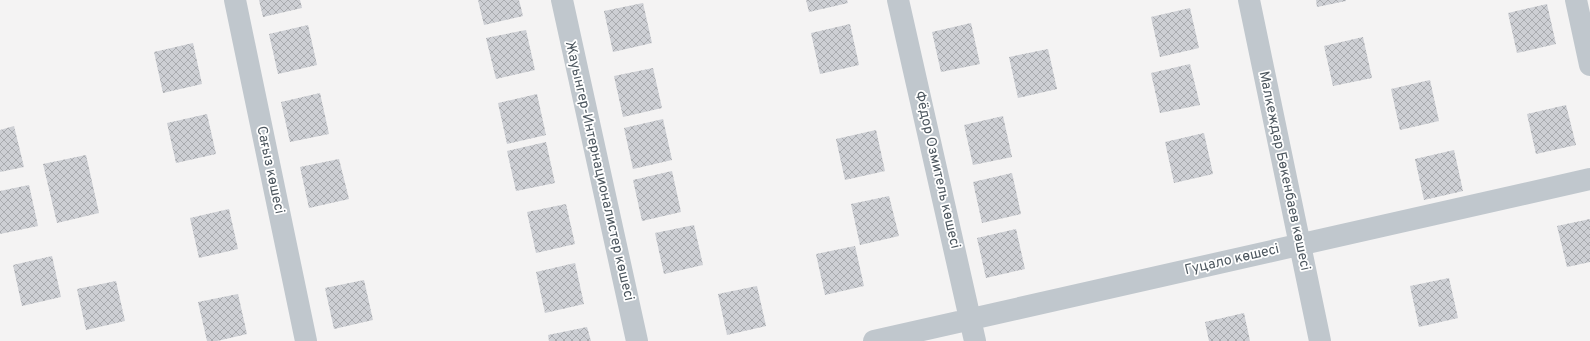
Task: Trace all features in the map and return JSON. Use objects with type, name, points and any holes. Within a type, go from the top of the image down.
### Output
[{"type":"street","name":"Сағыз көшесі","points":[[235,0],[306,341]]},
{"type":"street","name":"Жауынгер-Интернационалистер көшесі","points":[[562,0],[637,341]]},
{"type":"street","name":"Фёдор Озмитель көшесі","points":[[898,0],[975,341]]},
{"type":"street","name":"Малкеждар Бөкенбаев көшесі","points":[[1249,0],[1320,341]]},
{"type":"street","points":[[1576,0],[1590,65]]},
{"type":"street","name":"Гуцало көшесі","points":[[874,341],[1590,179]]},
{"type":"building","points":[[259,0],[300,0],[302,8],[263,17]]},
{"type":"building","points":[[478,0],[519,0],[523,16],[484,25]]},
{"type":"building","points":[[806,0],[847,0],[848,3],[809,12]]},
{"type":"building","points":[[1316,0],[1346,0],[1346,1],[1317,7]]},
{"type":"building","points":[[643,3],[652,43],[613,52],[604,11]]},
{"type":"building","points":[[1547,4],[1556,44],[1517,53],[1508,13]]},
{"type":"building","points":[[1190,8],[1199,48],[1160,57],[1151,17]]},
{"type":"building","points":[[971,23],[980,64],[941,72],[932,32]]},
{"type":"building","points":[[850,24],[859,65],[820,74],[811,33]]},
{"type":"building","points":[[308,25],[317,65],[278,74],[269,34]]},
{"type":"building","points":[[526,30],[535,70],[496,79],[486,38]]},
{"type":"building","points":[[1363,37],[1372,78],[1333,86],[1324,46]]},
{"type":"building","points":[[193,43],[202,84],[163,93],[154,52]]},
{"type":"building","points":[[1048,49],[1057,89],[1018,98],[1009,57]]},
{"type":"building","points":[[1190,64],[1200,105],[1160,113],[1151,73]]},
{"type":"building","points":[[653,68],[662,108],[623,117],[614,76]]},
{"type":"building","points":[[1430,80],[1439,121],[1400,130],[1391,89]]},
{"type":"building","points":[[320,93],[329,134],[290,142],[281,102]]},
{"type":"building","points":[[537,94],[546,135],[507,144],[498,103]]},
{"type":"building","points":[[1566,105],[1576,145],[1536,154],[1527,114]]},
{"type":"building","points":[[207,114],[216,154],[176,163],[167,123]]},
{"type":"building","points":[[1003,116],[1012,157],[973,165],[964,125]]},
{"type":"building","points":[[663,119],[672,160],[633,169],[624,128]]},
{"type":"building","points":[[14,126],[24,167],[0,172],[0,130]]},
{"type":"building","points":[[876,130],[885,171],[845,180],[836,139]]},
{"type":"building","points":[[1204,133],[1213,174],[1174,183],[1165,142]]},
{"type":"building","points":[[546,142],[555,183],[516,191],[507,151]]},
{"type":"building","points":[[1454,150],[1463,191],[1424,200],[1415,159]]},
{"type":"building","points":[[86,155],[99,213],[57,223],[43,164]]},
{"type":"building","points":[[339,159],[349,199],[309,208],[300,167]]},
{"type":"building","points":[[672,171],[681,212],[642,221],[633,180]]},
{"type":"building","points":[[1012,173],[1021,214],[982,223],[973,182]]},
{"type":"building","points":[[29,185],[38,226],[0,234],[0,191]]},
{"type":"building","points":[[889,196],[899,236],[860,245],[851,204]]},
{"type":"building","points":[[566,204],[575,244],[536,253],[527,212]]},
{"type":"building","points":[[229,209],[238,249],[199,258],[190,218]]},
{"type":"building","points":[[1590,219],[1590,262],[1567,267],[1557,226]]},
{"type":"building","points":[[694,225],[703,265],[664,274],[655,233]]},
{"type":"building","points":[[1016,229],[1025,269],[986,278],[977,238]]},
{"type":"building","points":[[855,246],[864,286],[825,295],[816,254]]},
{"type":"building","points":[[52,256],[61,297],[22,306],[13,265]]},
{"type":"building","points":[[575,263],[584,304],[545,313],[536,272]]},
{"type":"building","points":[[1449,278],[1458,318],[1419,327],[1410,286]]},
{"type":"building","points":[[364,280],[373,320],[334,329],[325,288]]},
{"type":"building","points":[[116,281],[125,321],[86,330],[77,289]]},
{"type":"building","points":[[757,286],[766,326],[727,335],[718,294]]},
{"type":"building","points":[[238,294],[247,334],[217,341],[207,341],[198,302]]},
{"type":"building","points":[[1244,313],[1250,341],[1209,341],[1205,322]]},
{"type":"building","points":[[587,327],[591,341],[549,341],[548,335]]}]
